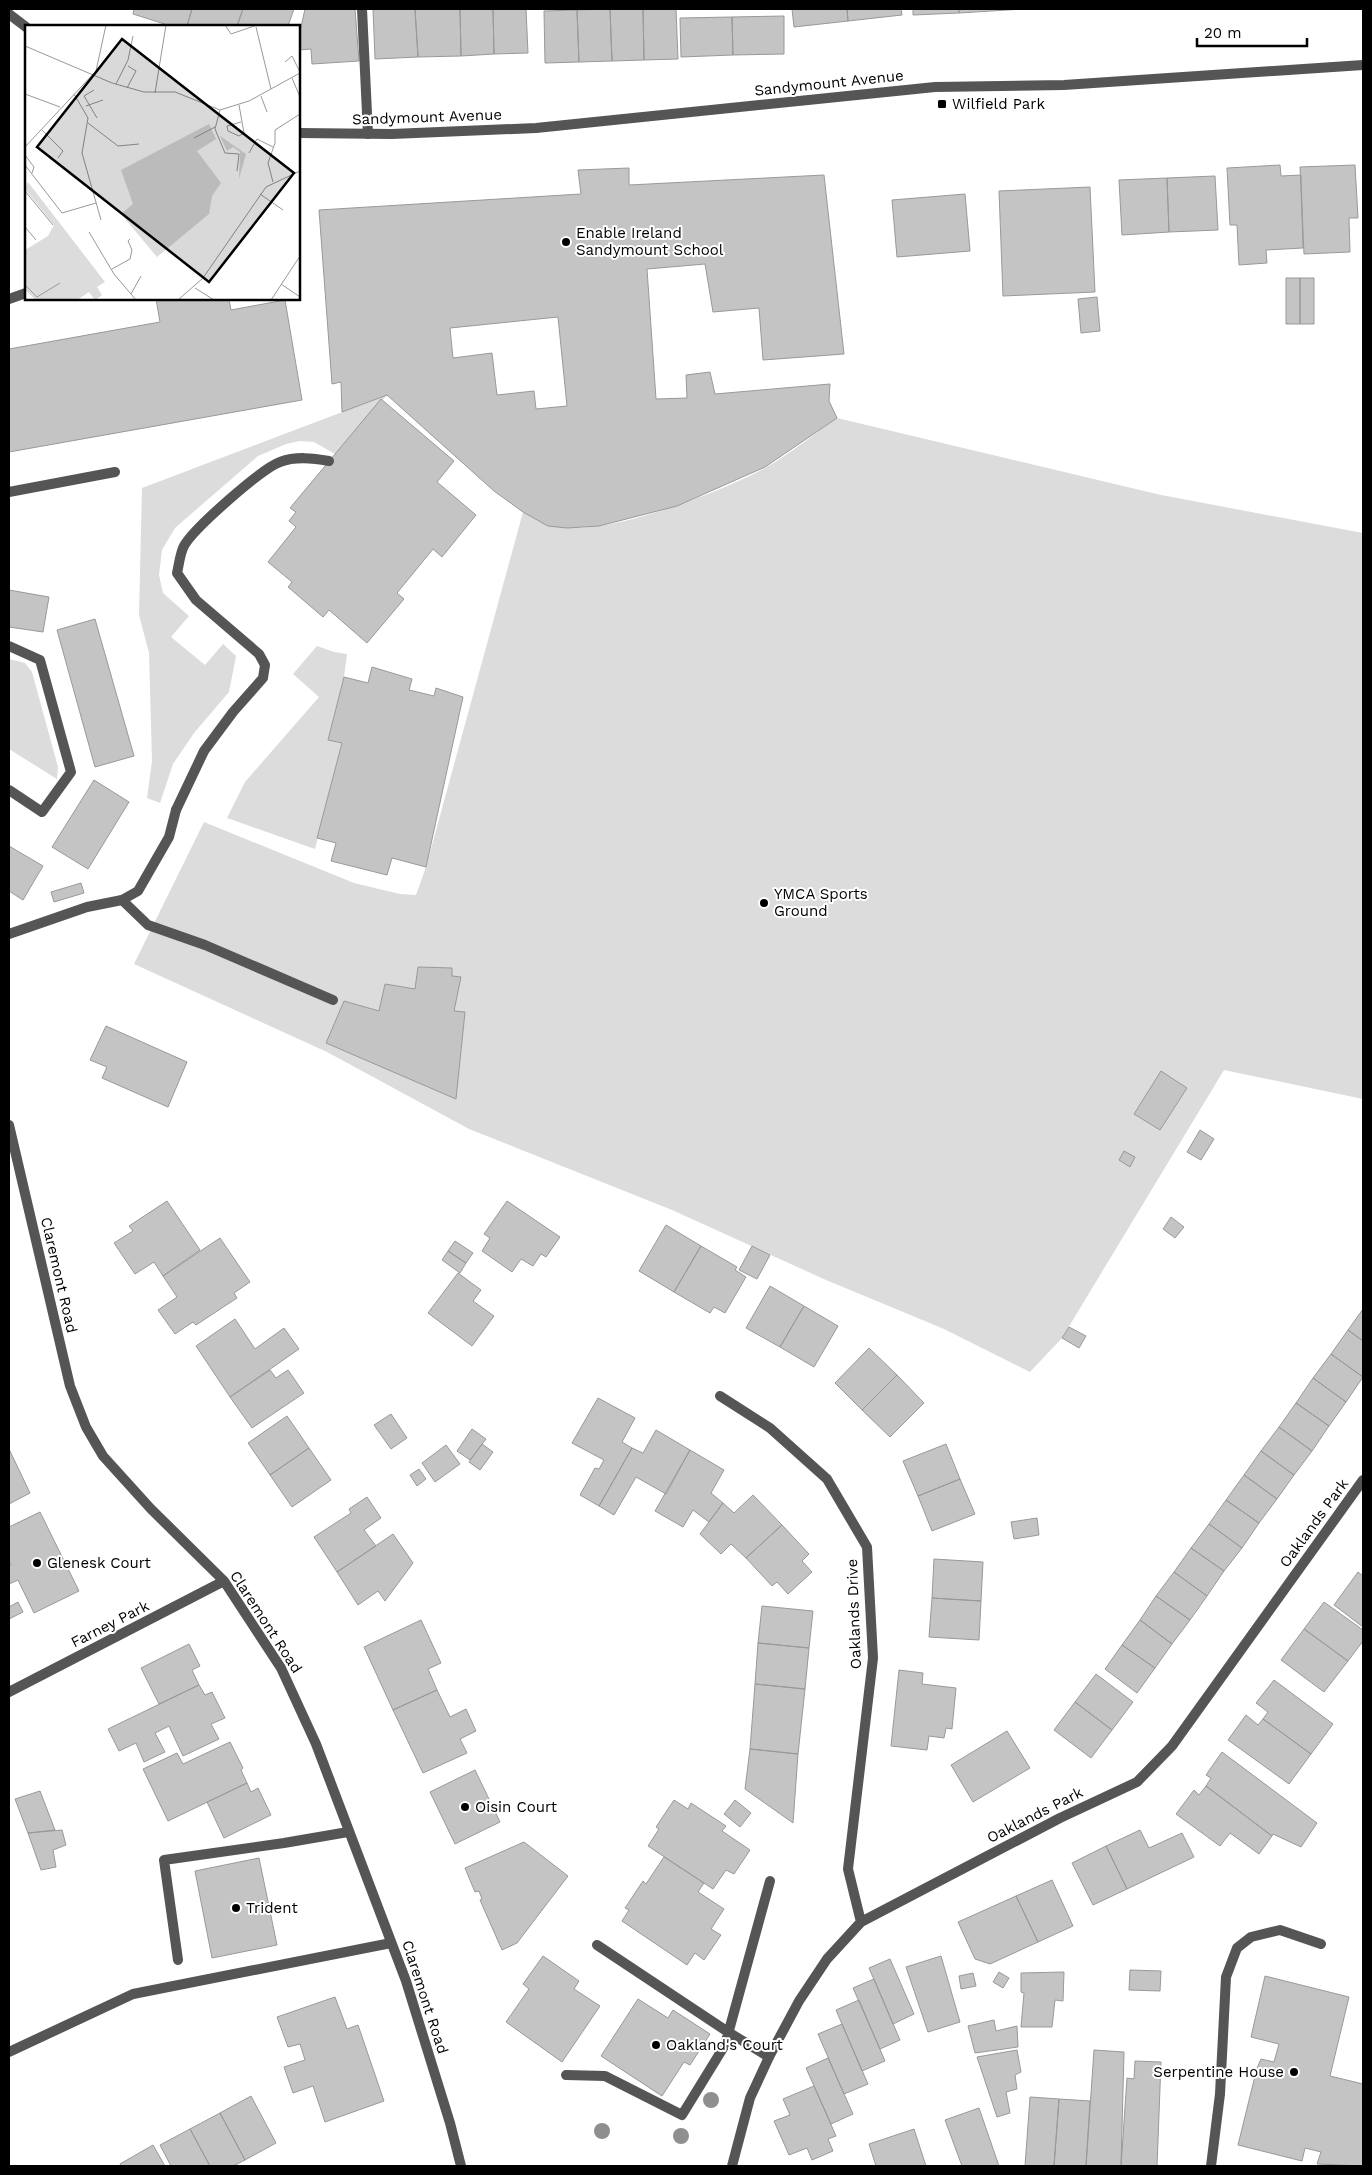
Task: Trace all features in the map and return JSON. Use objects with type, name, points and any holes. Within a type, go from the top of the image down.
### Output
[{"type":"street","points":[[362,9],[368,134]]},
{"type":"street","points":[[9,14],[25,26]]},
{"type":"street","name":"Sandymount Avenue","points":[[300,133],[368,134],[536,128],[935,87],[1064,85],[1363,65]]},
{"type":"street","points":[[9,299],[25,293]]},
{"type":"street","points":[[9,934],[88,907],[122,900],[138,891],[169,837],[176,810],[204,751],[233,712],[263,678],[265,665],[260,654],[196,600],[177,572],[184,546],[203,524],[279,462],[305,457],[329,460]]},
{"type":"street","points":[[9,492],[114,472]]},
{"type":"street","points":[[9,646],[40,660],[71,772],[42,812],[9,790]]},
{"type":"street","points":[[122,900],[148,925],[205,945],[333,1000]]},
{"type":"street","name":"Claremont Road","points":[[9,1125],[68,1377],[86,1428],[103,1456],[151,1509],[224,1582],[281,1668],[316,1744],[391,1943],[420,2028],[460,2166]]},
{"type":"street","name":"Oaklands Drive","points":[[720,1396],[770,1428],[827,1479],[867,1547],[873,1658],[848,1869],[861,1922]]},
{"type":"street","name":"Oaklands Park","points":[[732,2166],[750,2098],[799,2001],[827,1959],[861,1922],[1060,1818],[1137,1782],[1172,1746],[1363,1480]]},
{"type":"street","name":"Farney Park","points":[[9,1692],[224,1582]]},
{"type":"street","points":[[178,1960],[164,1860],[348,1832]]},
{"type":"street","points":[[566,2075],[605,2076],[682,2115],[724,2045],[770,1881]]},
{"type":"street","points":[[1211,2166],[1220,2094],[1226,1977],[1237,1948],[1251,1936],[1280,1930],[1321,1944]]},
{"type":"street","points":[[9,2052],[133,1994],[391,1943]]},
{"type":"street","points":[[597,1945],[728,2032],[770,2057]]},
{"type":"shaded area","points":[[387,395],[335,454],[314,442],[300,441],[286,444],[258,456],[175,528],[162,550],[159,575],[163,593],[189,616],[171,637],[205,665],[223,644],[236,656],[229,692],[194,733],[173,764],[160,803],[147,798],[152,761],[149,653],[139,615],[142,488]]},
{"type":"shaded area","name":"YMCA Sports Ground","points":[[837,418],[1161,495],[1363,533],[1363,1099],[1224,1070],[1062,1338],[1030,1372],[944,1329],[826,1280],[672,1210],[469,1129],[327,1052],[134,964],[204,822],[354,883],[400,894],[416,895],[426,867],[523,512],[555,525],[586,527],[611,524],[667,509],[723,488],[765,468],[784,457]]},
{"type":"shaded area","points":[[317,646],[347,654],[344,677],[328,739],[342,743],[315,849],[227,818],[245,782],[319,697],[293,674]]},
{"type":"shaded area","points":[[9,659],[25,663],[32,672],[58,767],[57,779],[9,749]]},
{"type":"building","points":[[134,9],[192,9],[187,25],[168,25],[133,14]]},
{"type":"building","points":[[192,9],[243,9],[237,25],[187,25]]},
{"type":"building","points":[[243,9],[294,9],[288,25],[237,25]]},
{"type":"building","points":[[305,9],[355,9],[359,61],[312,64],[311,49],[300,50],[300,32]]},
{"type":"building","points":[[373,9],[415,9],[418,57],[375,59]]},
{"type":"building","points":[[415,9],[460,9],[461,56],[418,57]]},
{"type":"building","points":[[460,9],[493,9],[494,54],[461,56]]},
{"type":"building","points":[[493,9],[526,9],[528,53],[494,54]]},
{"type":"building","points":[[610,9],[612,61],[579,62],[577,10]]},
{"type":"building","points":[[610,9],[643,9],[644,60],[612,61]]},
{"type":"building","points":[[643,9],[676,9],[678,59],[644,60]]},
{"type":"building","points":[[792,9],[847,9],[848,21],[794,27]]},
{"type":"building","points":[[847,9],[901,9],[902,15],[848,21]]},
{"type":"building","points":[[913,9],[959,9],[959,13],[913,15]]},
{"type":"building","points":[[959,9],[1024,9],[959,13]]},
{"type":"building","points":[[577,10],[579,62],[545,63],[544,11]]},
{"type":"building","points":[[784,16],[784,54],[733,55],[732,17]]},
{"type":"building","points":[[732,17],[733,55],[681,57],[680,18]]},
{"type":"building","points":[[1280,165],[1281,176],[1301,175],[1303,248],[1266,250],[1267,263],[1239,265],[1237,225],[1230,225],[1227,168]]},
{"type":"building","points":[[1355,165],[1358,218],[1349,218],[1350,252],[1304,254],[1300,167]]},
{"type":"building","points":[[629,168],[629,185],[824,175],[844,354],[763,360],[759,308],[713,312],[705,264],[647,269],[656,399],[687,398],[686,375],[710,372],[715,394],[830,384],[829,401],[837,418],[765,467],[677,506],[599,526],[567,528],[548,526],[523,512],[494,491],[387,395],[342,412],[341,382],[332,384],[319,210],[581,194],[578,170]],"holes":[[[558,317],[567,406],[536,409],[534,391],[497,395],[492,353],[453,358],[450,328]]]},
{"type":"building","points":[[1215,176],[1218,230],[1169,232],[1167,178]]},
{"type":"building","points":[[1167,178],[1169,232],[1122,235],[1119,180]]},
{"type":"building","points":[[1090,187],[1095,292],[1003,296],[999,191]]},
{"type":"building","points":[[965,194],[970,251],[897,257],[892,200]]},
{"type":"building","points":[[1286,278],[1300,278],[1300,324],[1286,324]]},
{"type":"building","points":[[1300,278],[1314,278],[1314,324],[1300,324]]},
{"type":"building","points":[[1097,297],[1100,331],[1081,333],[1078,299]]},
{"type":"building","points":[[156,300],[229,300],[231,310],[285,300],[302,400],[9,452],[9,349],[160,322]]},
{"type":"building","points":[[381,399],[454,461],[437,482],[476,515],[442,557],[433,549],[397,593],[404,599],[367,643],[329,610],[323,617],[288,587],[292,582],[268,562],[296,527],[289,521],[296,512],[290,508]]},
{"type":"building","points":[[9,590],[49,597],[43,632],[9,627]]},
{"type":"building","points":[[95,619],[134,756],[95,767],[57,630]]},
{"type":"building","points":[[372,667],[412,679],[409,690],[434,696],[436,688],[463,697],[426,867],[392,858],[387,875],[331,861],[336,843],[317,838],[342,743],[328,740],[344,677],[368,683]]},
{"type":"building","points":[[94,780],[129,802],[88,869],[52,847]]},
{"type":"building","points":[[9,846],[43,866],[23,900],[9,891]]},
{"type":"building","points":[[81,883],[84,893],[54,902],[51,892]]},
{"type":"building","points":[[418,967],[452,968],[452,976],[461,977],[454,1011],[465,1012],[456,1099],[326,1043],[344,1001],[379,1011],[385,984],[415,989]]},
{"type":"building","points":[[106,1026],[187,1062],[168,1107],[102,1078],[107,1067],[90,1060]]},
{"type":"building","points":[[1161,1071],[1187,1088],[1160,1130],[1134,1114]]},
{"type":"building","points":[[1200,1130],[1214,1139],[1201,1160],[1187,1152]]},
{"type":"building","points":[[1124,1151],[1135,1157],[1130,1167],[1119,1160]]},
{"type":"building","points":[[167,1201],[200,1250],[163,1276],[154,1262],[135,1274],[114,1243],[133,1231],[129,1226]]},
{"type":"building","points":[[507,1201],[560,1237],[546,1257],[541,1254],[533,1266],[521,1259],[512,1272],[482,1251],[490,1238],[484,1234]]},
{"type":"building","points":[[1171,1217],[1184,1227],[1175,1238],[1163,1229]]},
{"type":"building","points":[[666,1225],[701,1246],[674,1292],[639,1271]]},
{"type":"building","points":[[220,1238],[250,1282],[234,1293],[237,1298],[196,1325],[193,1322],[175,1334],[158,1310],[177,1297],[163,1276]]},
{"type":"building","points":[[455,1241],[473,1253],[466,1263],[448,1251]]},
{"type":"building","points":[[701,1246],[737,1267],[735,1270],[746,1277],[725,1313],[714,1307],[710,1313],[674,1292]]},
{"type":"building","points":[[752,1246],[770,1255],[757,1279],[739,1270]]},
{"type":"building","points":[[448,1251],[466,1263],[460,1273],[442,1260]]},
{"type":"building","points":[[458,1273],[481,1290],[473,1301],[494,1316],[472,1346],[428,1313]]},
{"type":"building","points":[[770,1286],[804,1306],[780,1347],[746,1328]]},
{"type":"building","points":[[804,1306],[838,1326],[814,1367],[780,1347]]},
{"type":"building","points":[[1363,1309],[1363,1341],[1348,1330]]},
{"type":"building","points":[[235,1319],[255,1349],[284,1328],[299,1349],[230,1397],[196,1346]]},
{"type":"building","points":[[1069,1327],[1086,1336],[1079,1348],[1062,1338]]},
{"type":"building","points":[[1348,1330],[1363,1341],[1363,1377],[1331,1354]]},
{"type":"building","points":[[869,1348],[897,1375],[862,1410],[835,1383]]},
{"type":"building","points":[[1331,1354],[1363,1377],[1346,1402],[1313,1378]]},
{"type":"building","points":[[270,1370],[276,1378],[288,1370],[304,1393],[252,1428],[230,1397]]},
{"type":"building","points":[[897,1375],[924,1403],[890,1437],[862,1410]]},
{"type":"building","points":[[1313,1378],[1346,1402],[1329,1426],[1296,1403]]},
{"type":"building","points":[[598,1398],[635,1418],[622,1442],[632,1448],[599,1506],[580,1495],[595,1468],[599,1469],[604,1460],[572,1443]]},
{"type":"building","points":[[1296,1403],[1329,1426],[1312,1451],[1279,1427]]},
{"type":"building","points":[[391,1414],[407,1438],[391,1449],[374,1425]]},
{"type":"building","points":[[287,1416],[309,1448],[270,1475],[248,1443]]},
{"type":"building","points":[[1279,1427],[1312,1451],[1294,1475],[1261,1451]]},
{"type":"building","points":[[472,1429],[486,1439],[470,1460],[457,1451]]},
{"type":"building","points":[[656,1430],[690,1450],[666,1494],[636,1477],[614,1515],[599,1506],[632,1448],[643,1453]]},
{"type":"building","points":[[482,1444],[493,1452],[480,1470],[469,1462]]},
{"type":"building","points":[[946,1444],[960,1479],[918,1496],[903,1461]]},
{"type":"building","points":[[446,1445],[460,1464],[435,1482],[422,1463]]},
{"type":"building","points":[[309,1448],[331,1480],[292,1507],[270,1475]]},
{"type":"building","points":[[9,1449],[30,1493],[9,1504]]},
{"type":"building","points":[[690,1450],[724,1470],[711,1493],[723,1503],[709,1522],[693,1510],[683,1527],[655,1511]]},
{"type":"building","points":[[1261,1451],[1294,1475],[1277,1499],[1244,1475]]},
{"type":"building","points":[[419,1469],[426,1479],[417,1486],[410,1475]]},
{"type":"building","points":[[1244,1475],[1277,1499],[1259,1523],[1226,1500]]},
{"type":"building","points":[[960,1479],[975,1514],[932,1531],[918,1496]]},
{"type":"building","points":[[753,1495],[782,1525],[746,1558],[731,1544],[721,1554],[700,1534],[723,1503],[734,1513]]},
{"type":"building","points":[[367,1497],[381,1518],[364,1530],[376,1546],[337,1572],[314,1537],[351,1513],[349,1509]]},
{"type":"building","points":[[1226,1500],[1259,1523],[1242,1548],[1209,1524]]},
{"type":"building","name":"Glenesk Court","points":[[40,1512],[79,1591],[34,1613],[18,1580],[9,1584],[9,1566],[11,1565],[9,1561],[9,1527]]},
{"type":"building","points":[[1037,1518],[1039,1535],[1014,1539],[1011,1522]]},
{"type":"building","points":[[1209,1524],[1242,1548],[1224,1571],[1191,1548]]},
{"type":"building","points":[[782,1525],[809,1554],[802,1561],[812,1572],[788,1594],[777,1582],[772,1586],[746,1558]]},
{"type":"building","points":[[393,1534],[413,1563],[385,1601],[378,1591],[358,1605],[337,1572]]},
{"type":"building","points":[[1191,1548],[1224,1571],[1207,1596],[1174,1572]]},
{"type":"building","points":[[934,1559],[983,1562],[981,1601],[932,1598]]},
{"type":"building","points":[[1174,1572],[1207,1596],[1190,1620],[1156,1596]]},
{"type":"building","points":[[1358,1572],[1363,1576],[1363,1627],[1334,1605]]},
{"type":"building","points":[[1156,1596],[1190,1620],[1172,1644],[1140,1620]]},
{"type":"building","points":[[932,1598],[981,1601],[979,1640],[929,1637]]},
{"type":"building","name":"Glenesk Court","points":[[18,1602],[23,1612],[9,1619],[9,1607]]},
{"type":"building","points":[[1324,1602],[1363,1630],[1363,1641],[1348,1661],[1304,1629]]},
{"type":"building","points":[[762,1606],[813,1611],[809,1648],[758,1643]]},
{"type":"building","points":[[421,1620],[441,1663],[428,1669],[437,1690],[393,1710],[364,1647]]},
{"type":"building","points":[[1140,1620],[1172,1644],[1155,1668],[1122,1645]]},
{"type":"building","points":[[1304,1629],[1348,1661],[1324,1692],[1281,1660]]},
{"type":"building","points":[[758,1643],[809,1648],[805,1689],[755,1684]]},
{"type":"building","points":[[189,1644],[200,1666],[192,1670],[199,1685],[159,1704],[141,1668]]},
{"type":"building","points":[[1122,1645],[1155,1668],[1137,1693],[1105,1669]]},
{"type":"building","points":[[899,1670],[923,1673],[922,1684],[956,1688],[952,1729],[946,1728],[944,1738],[929,1736],[927,1750],[891,1746]]},
{"type":"building","points":[[1096,1674],[1133,1702],[1112,1730],[1075,1702]]},
{"type":"building","points":[[1274,1680],[1333,1724],[1311,1754],[1263,1719],[1268,1712],[1256,1703]]},
{"type":"building","points":[[755,1684],[805,1689],[798,1754],[750,1749]]},
{"type":"building","points":[[199,1685],[205,1695],[212,1692],[225,1718],[211,1724],[219,1739],[183,1756],[169,1726],[155,1733],[165,1752],[144,1762],[136,1743],[119,1751],[108,1729]]},
{"type":"building","points":[[437,1690],[450,1717],[466,1709],[476,1731],[460,1739],[467,1753],[423,1773],[393,1710]]},
{"type":"building","points":[[1075,1702],[1112,1730],[1091,1758],[1054,1730]]},
{"type":"building","points":[[1246,1715],[1258,1725],[1263,1719],[1311,1754],[1289,1784],[1228,1740]]},
{"type":"building","points":[[1007,1731],[1030,1768],[973,1802],[951,1765]]},
{"type":"building","points":[[230,1742],[243,1768],[241,1770],[247,1783],[168,1821],[143,1769],[177,1753],[183,1764]]},
{"type":"building","points":[[750,1749],[798,1754],[793,1823],[745,1789]]},
{"type":"building","points":[[1222,1752],[1317,1823],[1301,1847],[1273,1834],[1272,1836],[1206,1786],[1211,1778],[1206,1775]]},
{"type":"building","name":"Oisin Court","points":[[475,1770],[500,1822],[455,1844],[430,1792]]},
{"type":"building","points":[[247,1783],[251,1792],[258,1788],[271,1815],[224,1838],[207,1802]]},
{"type":"building","points":[[1206,1786],[1272,1836],[1259,1854],[1230,1833],[1220,1846],[1176,1814],[1194,1790],[1199,1795]]},
{"type":"building","points":[[40,1791],[55,1830],[28,1833],[15,1799]]},
{"type":"building","points":[[674,1800],[688,1809],[691,1803],[726,1826],[722,1831],[750,1850],[734,1874],[726,1870],[713,1889],[648,1846],[659,1829],[656,1827]]},
{"type":"building","points":[[735,1800],[751,1813],[740,1827],[724,1814]]},
{"type":"building","points":[[62,1830],[66,1845],[53,1850],[56,1867],[41,1870],[28,1833]]},
{"type":"building","points":[[1140,1830],[1149,1848],[1182,1833],[1194,1857],[1127,1889],[1106,1846]]},
{"type":"building","points":[[524,1842],[568,1876],[517,1943],[502,1950],[480,1900],[482,1899],[479,1891],[475,1892],[465,1868]]},
{"type":"building","points":[[1106,1846],[1127,1889],[1093,1905],[1072,1863]]},
{"type":"building","points":[[664,1857],[704,1883],[698,1892],[724,1909],[711,1929],[721,1935],[704,1960],[695,1953],[687,1965],[622,1921],[629,1910],[625,1908],[643,1881],[646,1884]]},
{"type":"building","name":"Trident","points":[[259,1858],[277,1945],[212,1958],[195,1871]]},
{"type":"building","points":[[1052,1880],[1073,1926],[1038,1942],[1016,1896]]},
{"type":"building","points":[[1016,1896],[1038,1942],[990,1964],[975,1959],[958,1922]]},
{"type":"building","points":[[543,1956],[579,1981],[574,1989],[600,2006],[562,2062],[506,2022],[529,1989],[523,1984]]},
{"type":"building","points":[[941,1956],[960,2022],[928,2032],[906,1967]]},
{"type":"building","points":[[890,1959],[914,2014],[893,2024],[869,1968]]},
{"type":"building","points":[[1130,1970],[1161,1971],[1160,1991],[1129,1990]]},
{"type":"building","points":[[999,1972],[1009,1978],[1003,1988],[993,1982]]},
{"type":"building","points":[[1064,1972],[1063,2001],[1055,2000],[1052,2027],[1021,2027],[1024,1993],[1021,1992],[1021,1973]]},
{"type":"building","points":[[973,1973],[976,1986],[961,1989],[959,1976]]},
{"type":"building","name":"Serpentine House","points":[[1265,1976],[1349,1997],[1330,2076],[1363,2084],[1363,2166],[1317,2164],[1321,2152],[1305,2148],[1302,2161],[1238,2145],[1257,2068],[1261,2059],[1274,2062],[1279,2044],[1251,2037]]},
{"type":"building","points":[[874,1979],[900,2040],[880,2049],[853,1988]]},
{"type":"building","points":[[335,1997],[347,2029],[358,2025],[384,2101],[325,2122],[313,2086],[293,2093],[284,2067],[305,2060],[300,2044],[288,2047],[277,2017]]},
{"type":"building","name":"Oakland's Court","points":[[638,1999],[668,2018],[673,2010],[710,2034],[690,2065],[684,2062],[662,2096],[601,2056]]},
{"type":"building","points":[[859,2000],[885,2061],[862,2071],[836,2010]]},
{"type":"building","points":[[994,2020],[996,2031],[1017,2026],[1018,2047],[975,2053],[968,2026]]},
{"type":"building","points":[[842,2024],[868,2084],[844,2094],[818,2034]]},
{"type":"building","points":[[1017,2050],[1021,2072],[1015,2075],[1017,2089],[1006,2092],[1010,2113],[997,2117],[977,2057]]},
{"type":"building","points":[[1094,2050],[1124,2052],[1121,2166],[1086,2166]]},
{"type":"building","points":[[828,2058],[853,2114],[831,2124],[806,2068]]},
{"type":"building","points":[[1135,2061],[1161,2062],[1157,2166],[1121,2166],[1127,2078],[1134,2079]]},
{"type":"building","points":[[814,2086],[836,2136],[828,2139],[833,2151],[812,2160],[807,2148],[789,2155],[774,2121],[790,2115],[783,2099]]},
{"type":"building","points":[[251,2096],[276,2143],[245,2160],[220,2113]]},
{"type":"building","points":[[1030,2097],[1059,2099],[1054,2166],[1025,2166]]},
{"type":"building","points":[[1059,2099],[1090,2101],[1086,2166],[1054,2166]]},
{"type":"building","points":[[979,2108],[999,2166],[962,2166],[945,2120]]},
{"type":"building","points":[[220,2113],[245,2160],[233,2166],[210,2166],[190,2129]]},
{"type":"building","points":[[190,2129],[210,2166],[171,2166],[160,2145]]},
{"type":"building","points":[[914,2129],[926,2166],[876,2166],[869,2144]]},
{"type":"building","points":[[153,2145],[165,2166],[121,2166],[120,2164]]},
{"type":"place","name":"Wilfield Park","points":[[942,104]]},
{"type":"place","name":"Enable Ireland Sandymount School","points":[[566,242]]},
{"type":"place","name":"YMCA Sports Ground","points":[[764,903]]},
{"type":"place","name":"Glenesk Court","points":[[37,1563]]},
{"type":"place","name":"Oisin Court","points":[[465,1807]]},
{"type":"place","name":"Trident","points":[[236,1908]]},
{"type":"place","name":"Oakland's Court","points":[[656,2045]]},
{"type":"place","name":"Serpentine House","points":[[1294,2072]]}]
